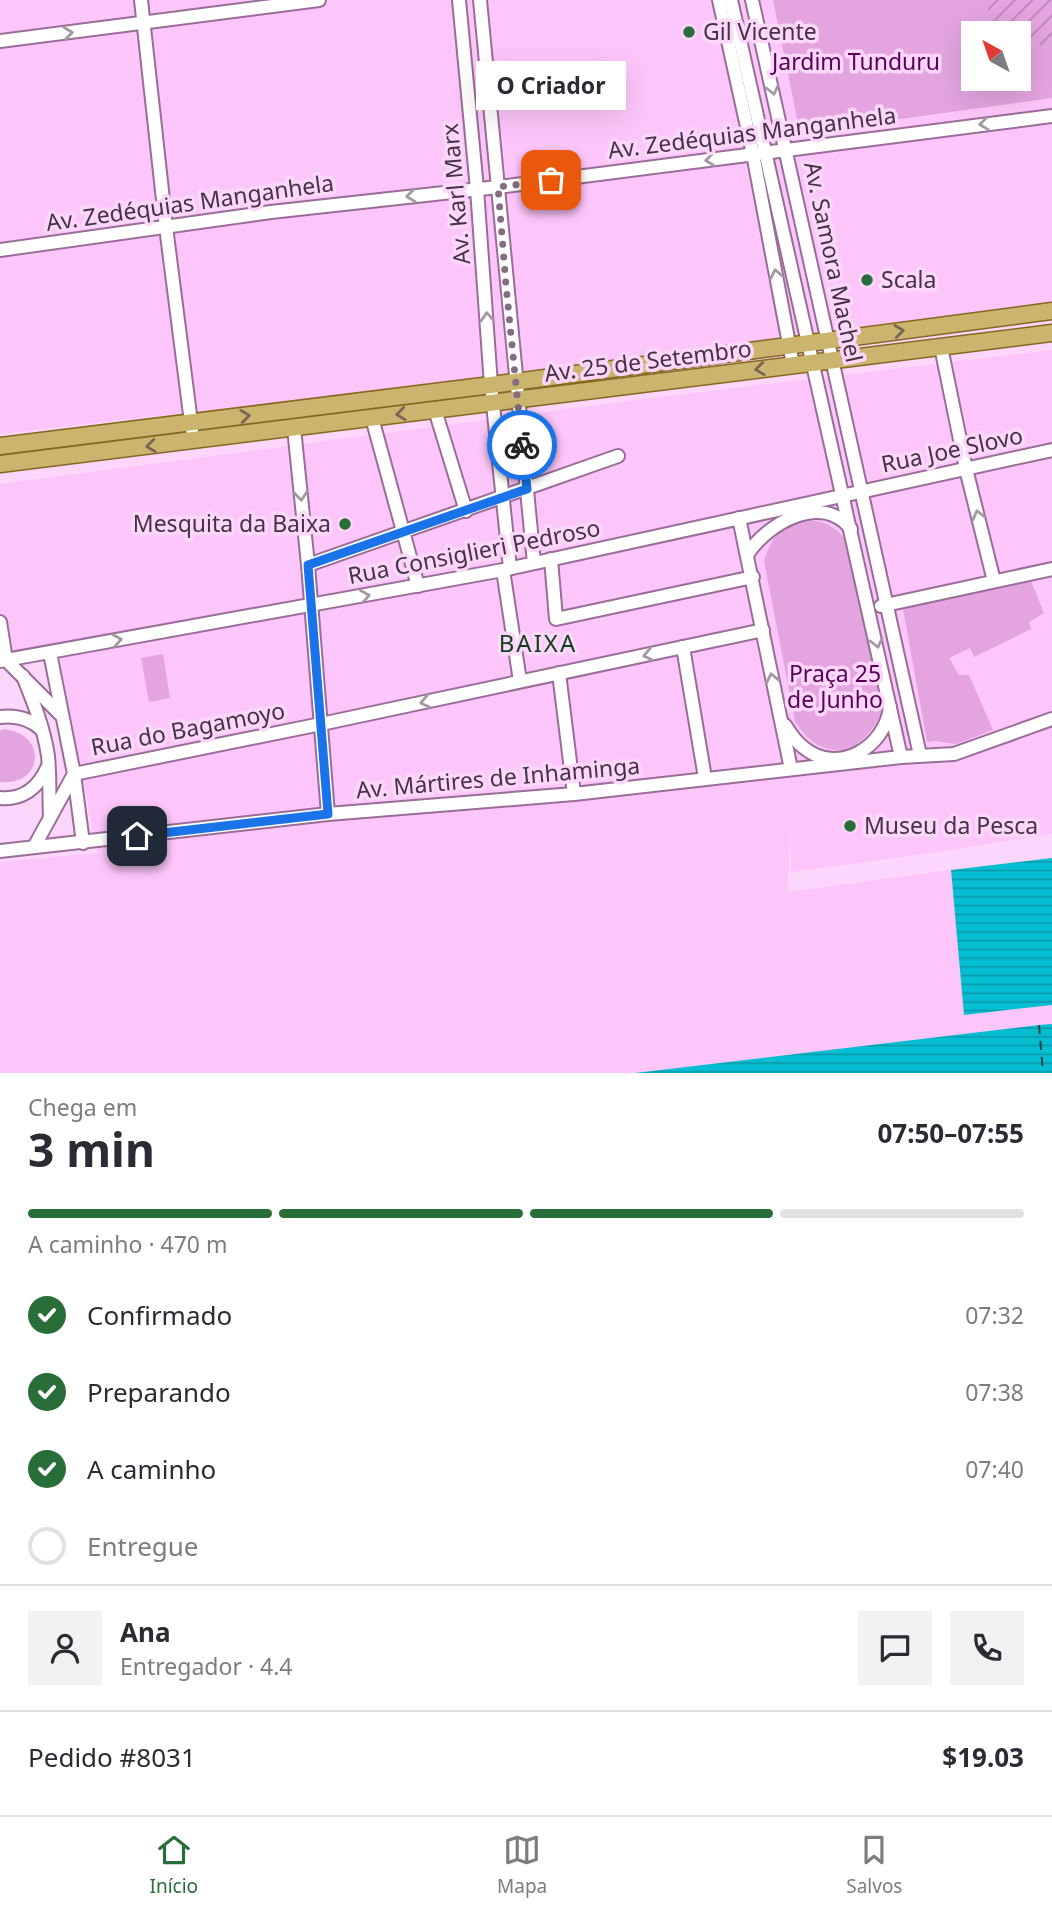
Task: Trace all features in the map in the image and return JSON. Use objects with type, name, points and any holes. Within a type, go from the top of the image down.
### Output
[{"type":"main road","name":"Av. 25 de Setembro","points":[[491,385],[1052,311]]},
{"type":"main road","name":"Av. 25 de Setembro","points":[[0,464],[1052,333]]},
{"type":"main road","points":[[0,446],[491,385]]},
{"type":"street","points":[[141,0],[166,227],[194,440]]},
{"type":"street","points":[[0,41],[319,0]]},
{"type":"street","name":"Av. Karl Marx","points":[[458,0],[477,189],[507,569],[520,681]]},
{"type":"street","name":"Av. Karl Marx","points":[[480,0],[534,563]]},
{"type":"street","name":"Av. Samora Machel","points":[[730,0],[764,152]]},
{"type":"street","name":"Av. Samora Machel","points":[[730,0],[764,152],[793,365]]},
{"type":"street","name":"Av. Samora Machel","points":[[752,0],[786,148],[817,341],[862,491],[920,755]]},
{"type":"street","name":"Av. Zedéquias Manganhela","points":[[0,250],[1052,116]]},
{"type":"street","points":[[764,152],[822,362]]},
{"type":"street","points":[[941,347],[966,469],[994,581]]},
{"type":"street","name":"Av. Samora Machel","points":[[822,362],[844,495]]},
{"type":"street","points":[[435,410],[466,511]]},
{"type":"street","points":[[372,418],[418,586]]},
{"type":"street","points":[[294,428],[328,814]]},
{"type":"street","name":"Rua Joe Slovo","points":[[862,491],[1052,450]]},
{"type":"street","points":[[308,565],[618,456]]},
{"type":"street","points":[[862,491],[739,518],[791,769],[920,755],[938,757],[954,754],[1052,719]]},
{"type":"street","points":[[844,495],[901,757]]},
{"type":"street","points":[[747,555],[755,542],[767,531],[801,514],[831,512],[843,519],[851,529]]},
{"type":"street","name":"Rua Consiglieri Pedroso","points":[[3,660],[507,569],[739,518]]},
{"type":"street","points":[[551,559],[556,619],[753,577]]},
{"type":"street","points":[[869,609],[1052,569]]},
{"type":"street","points":[[0,622],[3,660],[23,676],[62,716]]},
{"type":"street","name":"Rua do Bagamoyo","points":[[74,774],[762,630]]},
{"type":"street","points":[[683,647],[705,778]]},
{"type":"street","points":[[50,653],[74,774],[83,843]]},
{"type":"street","points":[[559,673],[574,794]]},
{"type":"street","points":[[23,676],[34,703],[48,765],[50,821]]},
{"type":"street","points":[[781,719],[803,748],[829,759],[845,759],[865,750],[878,739],[890,710],[890,697]]},
{"type":"street","points":[[0,717],[17,716],[41,729]]},
{"type":"street","points":[[0,797],[19,796],[33,789],[43,777],[48,765]]},
{"type":"street","name":"Av. Mártires de Inhaminga","points":[[0,851],[328,814],[574,794],[791,769]]},
{"type":"street","points":[[34,847],[74,774]]},
{"type":"shaded area","points":[[0,0],[1052,0],[1052,308],[820,339],[0,434]]},
{"type":"shaded area","points":[[1052,350],[1052,834],[791,872],[791,825],[787,892],[951,870],[964,1015],[1052,1005],[1052,1024],[635,1073],[0,1073],[0,862],[97,853],[57,645],[0,651],[0,484],[636,400]]},
{"type":"green space","name":"Jardim Tunduru","points":[[773,0],[1052,0],[1052,98],[800,133]]},
{"type":"green space","points":[[990,0],[1052,0],[1052,47],[1031,43],[1031,21],[986,21]]},
{"type":"green space","name":"Praça 25 de Junho","points":[[800,520],[817,521],[836,529],[851,548],[884,703],[878,720],[869,733],[846,749],[832,750],[819,746],[795,721],[764,561],[776,536]]},
{"type":"green space","points":[[1031,581],[1044,613],[1029,622],[1031,629],[974,657],[970,648],[949,658],[959,675],[969,675],[993,730],[956,744],[927,742],[903,609]]},
{"type":"green space","points":[[163,654],[170,698],[149,702],[141,658]]},
{"type":"green space","points":[[3,729],[18,733],[28,740],[33,749],[35,758],[32,768],[25,776],[15,781],[0,782],[0,731]]},
{"type":"water","points":[[1052,858],[1052,1005],[964,1015],[951,870]]},
{"type":"water","points":[[1052,1024],[1052,1073],[635,1073],[1039,1025]]},
{"type":"ferry route","points":[[1039,1025],[1043,1073]]},
{"type":"way so far","points":[[522,445],[498,187],[551,180]]},
{"type":"place","name":"Gil Vicente","points":[[689,32]]},
{"type":"place","name":"O Criador","points":[[551,180]]},
{"type":"place","name":"Scala","points":[[867,280]]},
{"type":"place","name":"Mesquita da Baixa","points":[[345,524]]},
{"type":"place","name":"Museu da Pesca","points":[[850,826]]},
{"type":"district","name":"BAIXA","points":[[538,644]]},
{"type":"route","points":[[137,836],[328,814],[308,565],[527,489],[522,445]]}]
